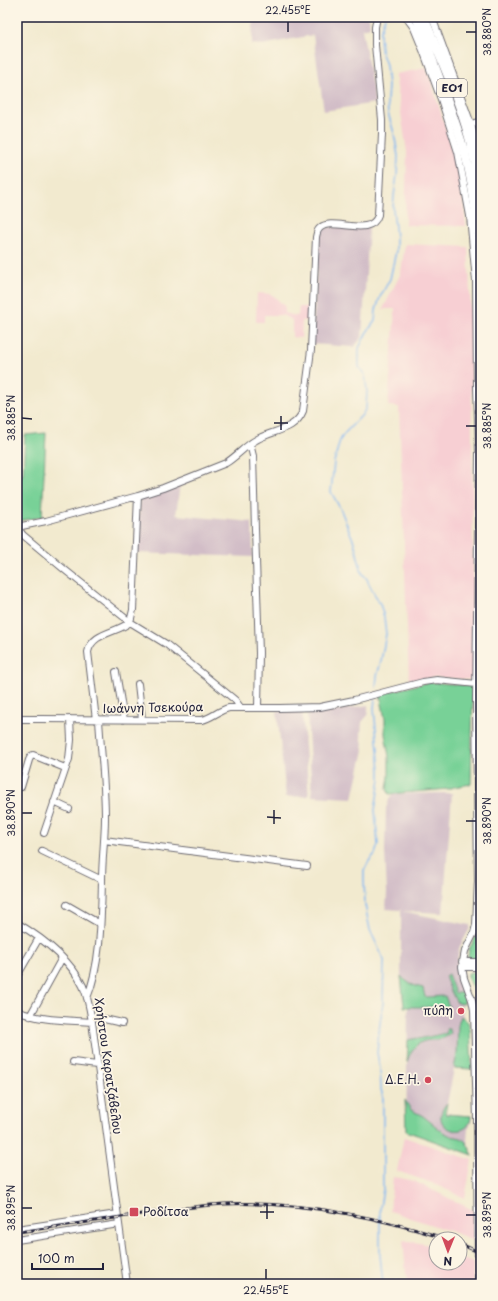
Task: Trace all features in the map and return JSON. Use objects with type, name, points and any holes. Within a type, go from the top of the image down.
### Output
[{"type":"main road","name":"ΕΟ1","points":[[416,17],[464,150],[475,211],[481,265]]},
{"type":"main road","name":"ΕΟ1","points":[[424,17],[466,127],[481,196]]},
{"type":"street","points":[[240,707],[235,700],[177,652],[130,622],[70,575],[23,535],[18,527],[46,521],[163,488],[226,463],[262,436],[290,426],[296,423],[300,418],[303,411],[310,363],[316,237],[318,231],[320,227],[327,225],[370,225],[377,218],[379,208],[382,120],[375,45],[375,26],[377,17]]},
{"type":"street","points":[[406,17],[414,28],[423,50],[456,146],[468,201],[476,282],[479,452],[476,684],[478,852],[477,908],[475,928],[465,951],[462,965],[464,978],[474,1007],[477,1120],[478,1284]]},
{"type":"street","points":[[432,17],[471,124],[481,162]]},
{"type":"street","points":[[471,124],[481,121]]},
{"type":"street","points":[[250,444],[253,456],[255,521],[258,708]]},
{"type":"street","points":[[87,998],[95,970],[100,924],[104,840],[104,802],[98,720],[88,652],[89,647],[98,638],[130,622],[133,610],[138,496]]},
{"type":"street","points":[[116,672],[124,720]]},
{"type":"street","name":"Ιωάννη Τσεκούρα","points":[[17,720],[202,720],[223,709],[240,707],[320,707],[437,680],[476,684]]},
{"type":"street","points":[[138,684],[142,719]]},
{"type":"street","points":[[44,833],[70,754],[70,719]]},
{"type":"street","points":[[21,788],[29,760],[33,755],[65,768]]},
{"type":"street","points":[[54,802],[69,809]]},
{"type":"street","points":[[104,840],[307,866]]},
{"type":"street","points":[[42,851],[102,880]]},
{"type":"street","points":[[66,905],[100,924]]},
{"type":"street","name":"Χρήστου Καρατζάβελου","points":[[17,923],[39,938],[62,958],[77,976],[87,998],[127,1284]]},
{"type":"street","points":[[17,976],[39,938]]},
{"type":"street","points":[[30,1016],[62,958]]},
{"type":"street","points":[[462,965],[481,962]]},
{"type":"street","points":[[462,965],[481,967]]},
{"type":"street","points":[[17,1011],[30,1016],[51,1020],[91,1019],[122,1023]]},
{"type":"street","points":[[73,1062],[97,1065]]},
{"type":"street","points":[[17,1228],[118,1219]]},
{"type":"street","points":[[17,1240],[118,1219]]},
{"type":"shaded area","points":[[253,17],[369,17],[370,27],[362,29],[375,103],[324,111],[313,35],[262,45],[252,44]]},
{"type":"shaded area","points":[[426,68],[456,161],[462,192],[466,226],[405,225],[407,152],[395,74]]},
{"type":"shaded area","points":[[328,227],[369,227],[362,337],[354,347],[312,344],[319,236],[321,231]]},
{"type":"shaded area","points":[[405,244],[468,247],[471,316],[474,680],[435,677],[409,682],[399,407],[388,406],[395,309],[383,309],[401,273]]},
{"type":"shaded area","points":[[257,293],[270,294],[274,296],[285,307],[285,313],[292,315],[298,316],[299,307],[308,307],[308,320],[302,321],[301,338],[292,337],[292,320],[282,315],[264,315],[264,322],[256,322]]},
{"type":"shaded area","points":[[180,483],[176,515],[252,522],[253,557],[137,553],[140,498]]},
{"type":"shaded area","points":[[368,705],[368,715],[362,722],[361,735],[364,750],[353,798],[312,796],[307,713]]},
{"type":"shaded area","points":[[302,710],[309,796],[286,797],[277,711]]},
{"type":"shaded area","name":"Δ.Ε.Η.","points":[[452,793],[443,913],[402,911],[470,925],[470,928],[459,948],[457,963],[458,975],[466,999],[461,1005],[462,1014],[465,1021],[469,1069],[454,1069],[445,1113],[472,1116],[471,1123],[468,1128],[467,1141],[473,1155],[406,1131],[408,1007],[404,1007],[401,976],[401,910],[386,909],[386,808],[390,797],[393,794]]},
{"type":"shaded area","points":[[404,1137],[472,1160],[465,1198],[432,1183],[397,1171]]},
{"type":"shaded area","points":[[393,1177],[414,1181],[473,1210],[473,1240],[468,1238],[468,1231],[450,1231],[390,1211]]},
{"type":"shaded area","points":[[403,1240],[428,1245],[428,1271],[468,1271],[468,1261],[473,1263],[473,1284],[407,1284]]},
{"type":"green space","points":[[46,433],[42,517],[17,521],[17,475],[23,475],[25,435]]},
{"type":"green space","points":[[429,682],[473,686],[471,784],[449,789],[389,794],[387,789],[389,757],[385,734],[385,719],[380,694]]},
{"type":"green space","points":[[478,933],[478,958],[471,960],[468,957],[469,949]]},
{"type":"green space","points":[[477,972],[479,977],[479,1005],[468,979],[468,974]]},
{"type":"green space","points":[[448,974],[455,993],[464,993],[466,999],[463,1004],[457,1003],[453,996],[445,976]]},
{"type":"green space","points":[[401,976],[411,984],[423,988],[425,997],[445,996],[449,1007],[404,1007]]},
{"type":"green space","points":[[461,1016],[468,1022],[470,1029],[472,1069],[454,1068],[457,1055],[458,1025]]},
{"type":"green space","points":[[446,1029],[449,1029],[451,1033],[446,1037],[428,1040],[417,1045],[411,1052],[407,1062],[408,1040],[447,1033]]},
{"type":"green space","points":[[405,1100],[411,1110],[423,1116],[443,1132],[451,1136],[461,1138],[466,1142],[473,1155],[406,1131]]},
{"type":"green space","points":[[447,1103],[445,1114],[471,1116],[469,1123],[465,1128],[453,1130],[447,1128],[443,1124],[441,1118],[442,1111]]},
{"type":"waterway","points":[[376,687],[386,634],[384,617],[380,604],[367,579],[362,573],[354,542],[340,508],[331,492],[334,462],[340,440],[362,415],[366,408],[367,390],[365,375],[359,367],[359,348],[367,332],[375,321],[376,310],[380,297],[390,279],[396,251],[393,208],[398,156],[394,133],[388,113],[386,65],[381,51],[380,32],[385,17]]},
{"type":"waterway","points":[[375,697],[374,709],[380,770],[375,810],[378,845],[375,854],[369,861],[364,871],[364,880],[365,905],[370,930],[384,960],[383,1003],[377,1053],[383,1098],[383,1189],[380,1208],[380,1255],[383,1284]]},
{"type":"railway","points":[[17,1232],[190,1207],[224,1204],[252,1204],[280,1205],[337,1212],[392,1223],[428,1233]]},
{"type":"railway","points":[[468,1247],[481,1253]]},
{"type":"place","name":"πύλη","points":[[461,1011]]},
{"type":"place","name":"Δ.Ε.Η.","points":[[428,1080]]},
{"type":"place","name":"Ροδίτσα","points":[[134,1212]]}]
